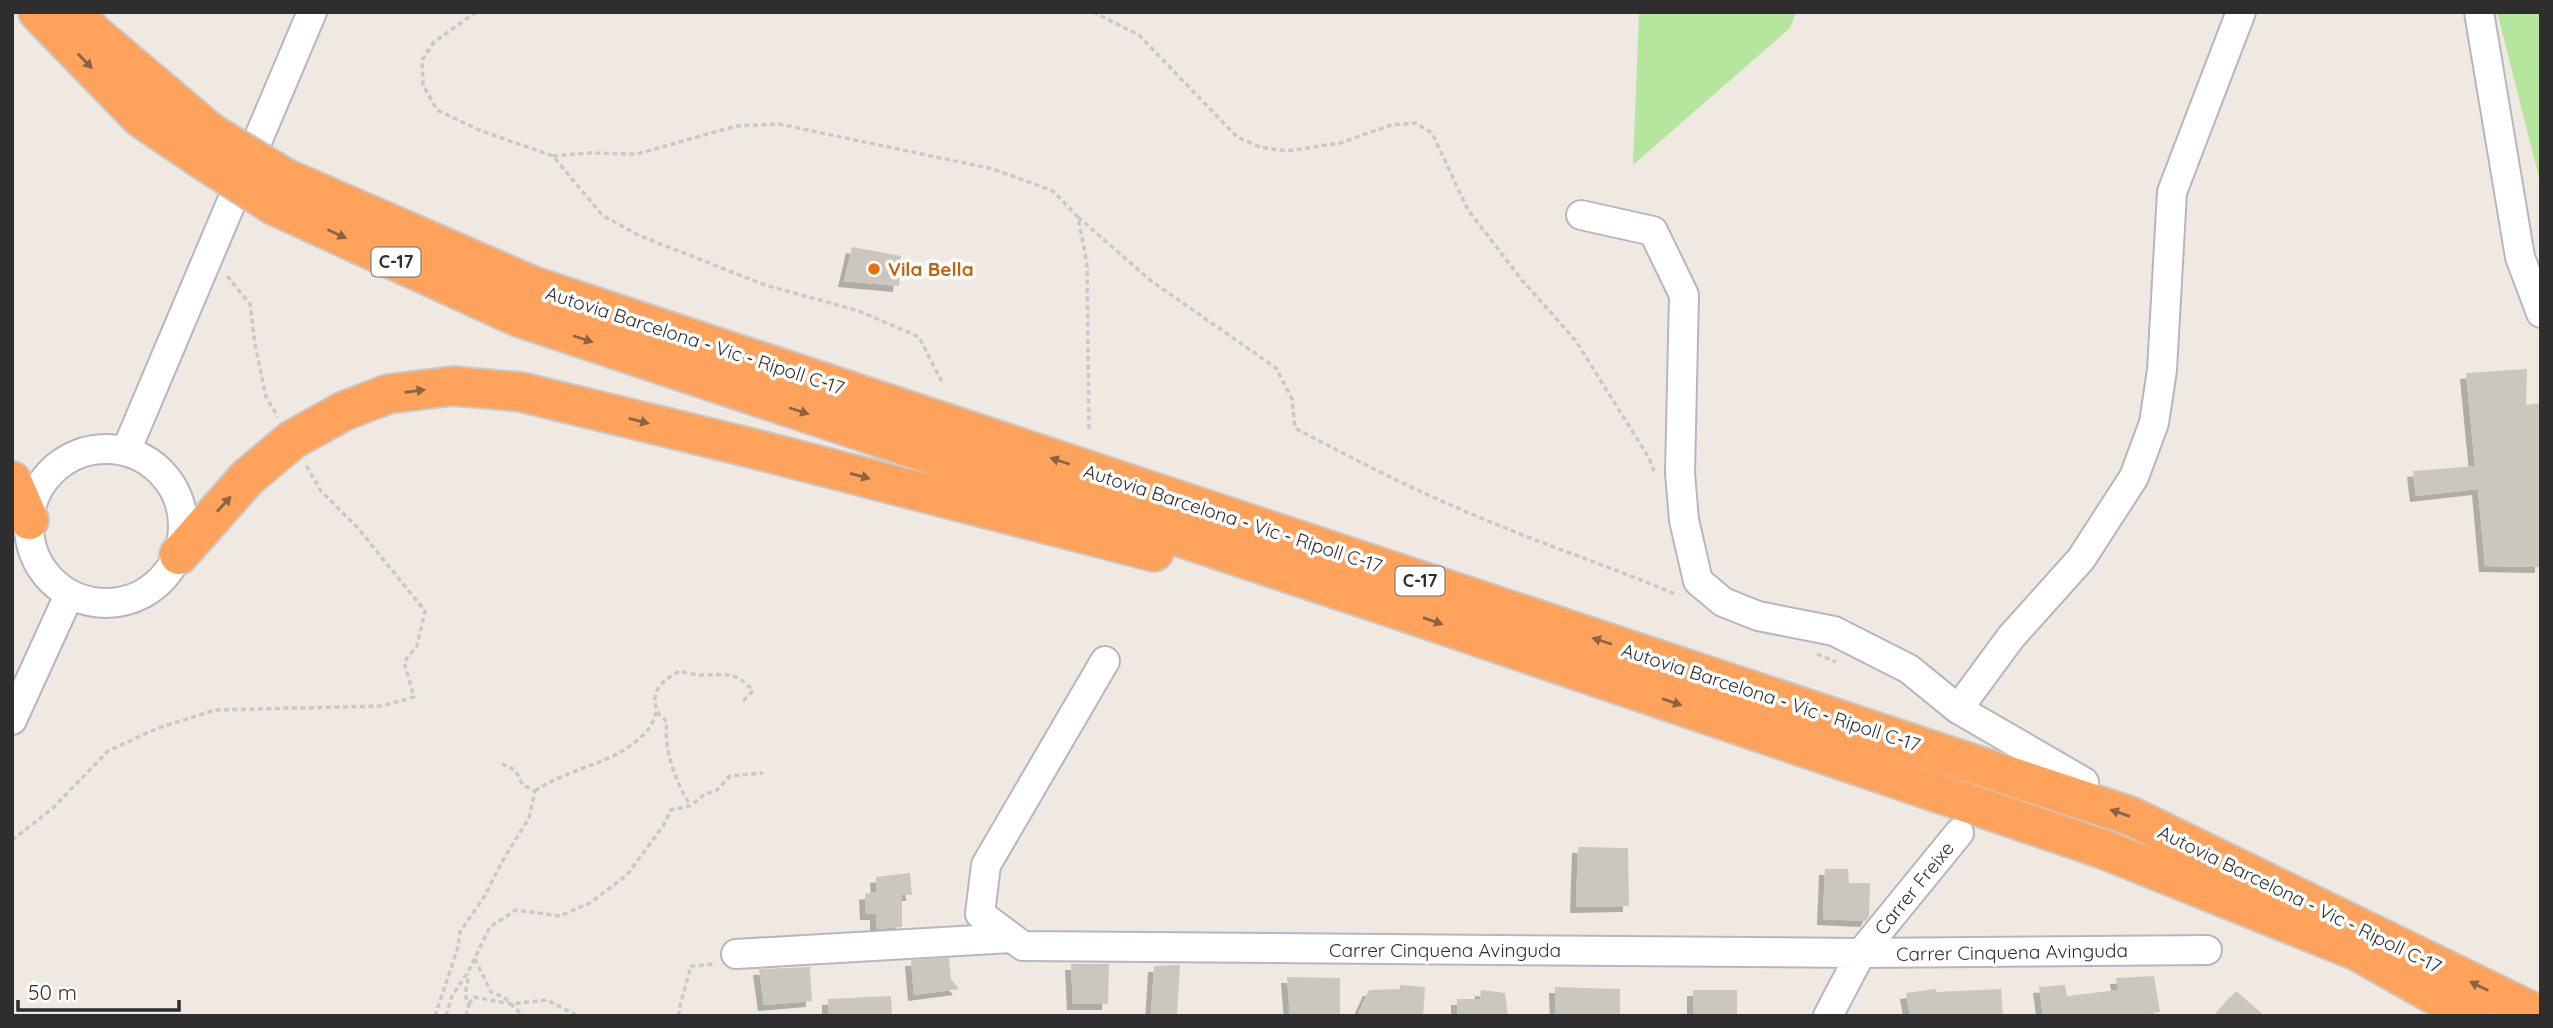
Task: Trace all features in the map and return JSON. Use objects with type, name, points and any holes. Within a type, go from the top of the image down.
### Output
[{"type":"highway","name":"Autovia Barcelona - Vic - Ripoll C-17","points":[[38,12],[141,118],[206,146],[280,192],[518,317],[1395,609],[2103,849],[2357,951],[2472,1016]]},
{"type":"highway","name":"Autovia Barcelona - Vic - Ripoll C-17","points":[[76,12],[93,33],[163,90],[206,146]]},
{"type":"highway","points":[[97,12],[163,90]]},
{"type":"highway","name":"Autovia Barcelona - Vic - Ripoll C-17","points":[[280,192],[533,286],[2130,817],[2541,1016]]},
{"type":"highway","points":[[179,555],[247,478],[292,440],[344,411],[388,394],[453,386],[521,392],[755,449],[1095,538],[1395,609]]},
{"type":"highway","points":[[12,481],[29,520]]},
{"type":"street","points":[[126,451],[312,12]]},
{"type":"street","points":[[1958,709],[2011,637],[2081,559],[2134,477],[2154,423],[2162,370],[2172,192],[2241,12]]},
{"type":"street","points":[[2479,12],[2520,257],[2541,313]]},
{"type":"street","points":[[1581,215],[1653,231],[1684,295],[1681,473],[1684,520],[1698,580],[1723,602],[1758,617],[1834,631],[1909,669],[1958,709],[2084,782]]},
{"type":"street","points":[[100,449],[126,451],[155,465],[176,491],[184,523],[179,555],[161,582],[133,600],[101,605],[69,595],[46,576],[32,550],[29,520],[37,491],[52,470],[74,455],[100,449]]},
{"type":"street","points":[[12,720],[69,595]]},
{"type":"street","name":"Carrer Cinquena Avinguda","points":[[1105,661],[986,864],[980,914],[1023,946],[1861,953],[2207,950]]},
{"type":"street","name":"Carrer Freixe","points":[[1828,1016],[1861,953],[1959,833]]},
{"type":"street","points":[[736,954],[1011,938]]},
{"type":"path","points":[[476,12],[434,42],[422,60],[423,85],[437,110],[490,134],[553,156],[637,153],[736,126],[779,124],[993,169],[1053,191],[1078,217],[1150,280],[1276,368],[1292,399],[1294,428],[1372,469],[1439,499],[1685,598]]},
{"type":"path","points":[[1093,12],[1139,35],[1237,137],[1259,147],[1287,151],[1340,143],[1391,125],[1415,123],[1432,133],[1468,210],[1521,279],[1576,341],[1649,458],[1657,480]]},
{"type":"path","points":[[553,156],[602,215],[638,235],[765,285],[859,311],[919,337],[943,384]]},
{"type":"path","points":[[1078,217],[1087,264],[1089,429]]},
{"type":"path","points":[[12,840],[52,810],[108,751],[158,728],[215,710],[382,706],[414,697],[404,662],[417,646]]},
{"type":"path","points":[[1815,653],[1839,663]]},
{"type":"path","points":[[690,806],[678,786],[671,766],[667,722],[657,712],[655,698],[663,681],[680,671],[700,676],[737,676],[753,691],[743,701]]},
{"type":"path","points":[[435,1016],[458,947],[460,932],[484,897],[529,818],[535,791],[575,770],[623,752],[644,735],[657,712]]},
{"type":"path","points":[[498,762],[515,769],[523,785],[535,791]]},
{"type":"path","points":[[446,1016],[452,996],[470,969],[490,927],[516,909],[560,916],[590,903],[627,875],[663,827],[671,810],[690,806],[705,794],[716,792],[730,776],[763,773]]},
{"type":"path","points":[[679,1016],[691,966],[719,964],[736,954]]},
{"type":"path","points":[[475,959],[491,992],[504,997],[523,1016]]},
{"type":"path","points":[[469,1004],[465,995],[470,969]]},
{"type":"path","points":[[466,1016],[474,997],[511,1003],[547,1000],[578,1016]]},
{"type":"path","points":[[549,1016],[566,1016]]},
{"type":"green space","points":[[1639,12],[1796,12],[1790,28],[1633,165]]},
{"type":"green space","points":[[2497,12],[2541,12],[2541,185]]},
{"type":"building","name":"Vila Bella","points":[[852,247],[901,256],[899,286],[844,281]]},
{"type":"building","points":[[2527,369],[2526,405],[2541,403],[2541,567],[2485,566],[2478,489],[2416,496],[2413,471],[2475,466],[2466,373]]},
{"type":"building","points":[[1578,847],[1628,848],[1629,906],[1576,907]]},
{"type":"building","points":[[1825,869],[1848,869],[1849,883],[1870,883],[1869,916],[1866,921],[1823,919]]},
{"type":"building","points":[[910,873],[912,895],[902,895],[902,927],[876,929],[876,914],[866,914],[865,894],[877,892],[876,877]]},
{"type":"building","points":[[949,958],[951,979],[959,989],[914,995],[911,960]]},
{"type":"building","points":[[1071,964],[1109,964],[1108,1004],[1073,1004]]},
{"type":"building","points":[[1180,965],[1177,1016],[1151,1016],[1154,966]]},
{"type":"building","points":[[810,967],[812,1001],[764,1005],[759,969]]},
{"type":"building","points":[[2154,976],[2160,1012],[2128,1016],[2043,1016],[2039,987],[2065,985],[2067,996],[2118,990],[2116,978]]},
{"type":"building","points":[[1287,977],[1340,978],[1340,1016],[1290,1016]]},
{"type":"building","points":[[1400,985],[1425,987],[1423,1016],[1357,1016],[1369,990],[1400,989]]},
{"type":"building","points":[[1555,987],[1620,989],[1620,1016],[1556,1016]]},
{"type":"building","points":[[1936,989],[1936,992],[2001,989],[2003,1016],[1910,1016],[1906,993]]},
{"type":"building","points":[[1481,990],[1505,993],[1508,1016],[1457,1016],[1457,999],[1480,999]]},
{"type":"building","points":[[1693,990],[1737,990],[1737,1016],[1693,1016]]},
{"type":"building","points":[[2236,991],[2265,1016],[2214,1016]]},
{"type":"building","points":[[891,996],[892,1016],[828,1016],[828,999]]},
{"type":"place","name":"Vila Bella","points":[[874,269]]}]
